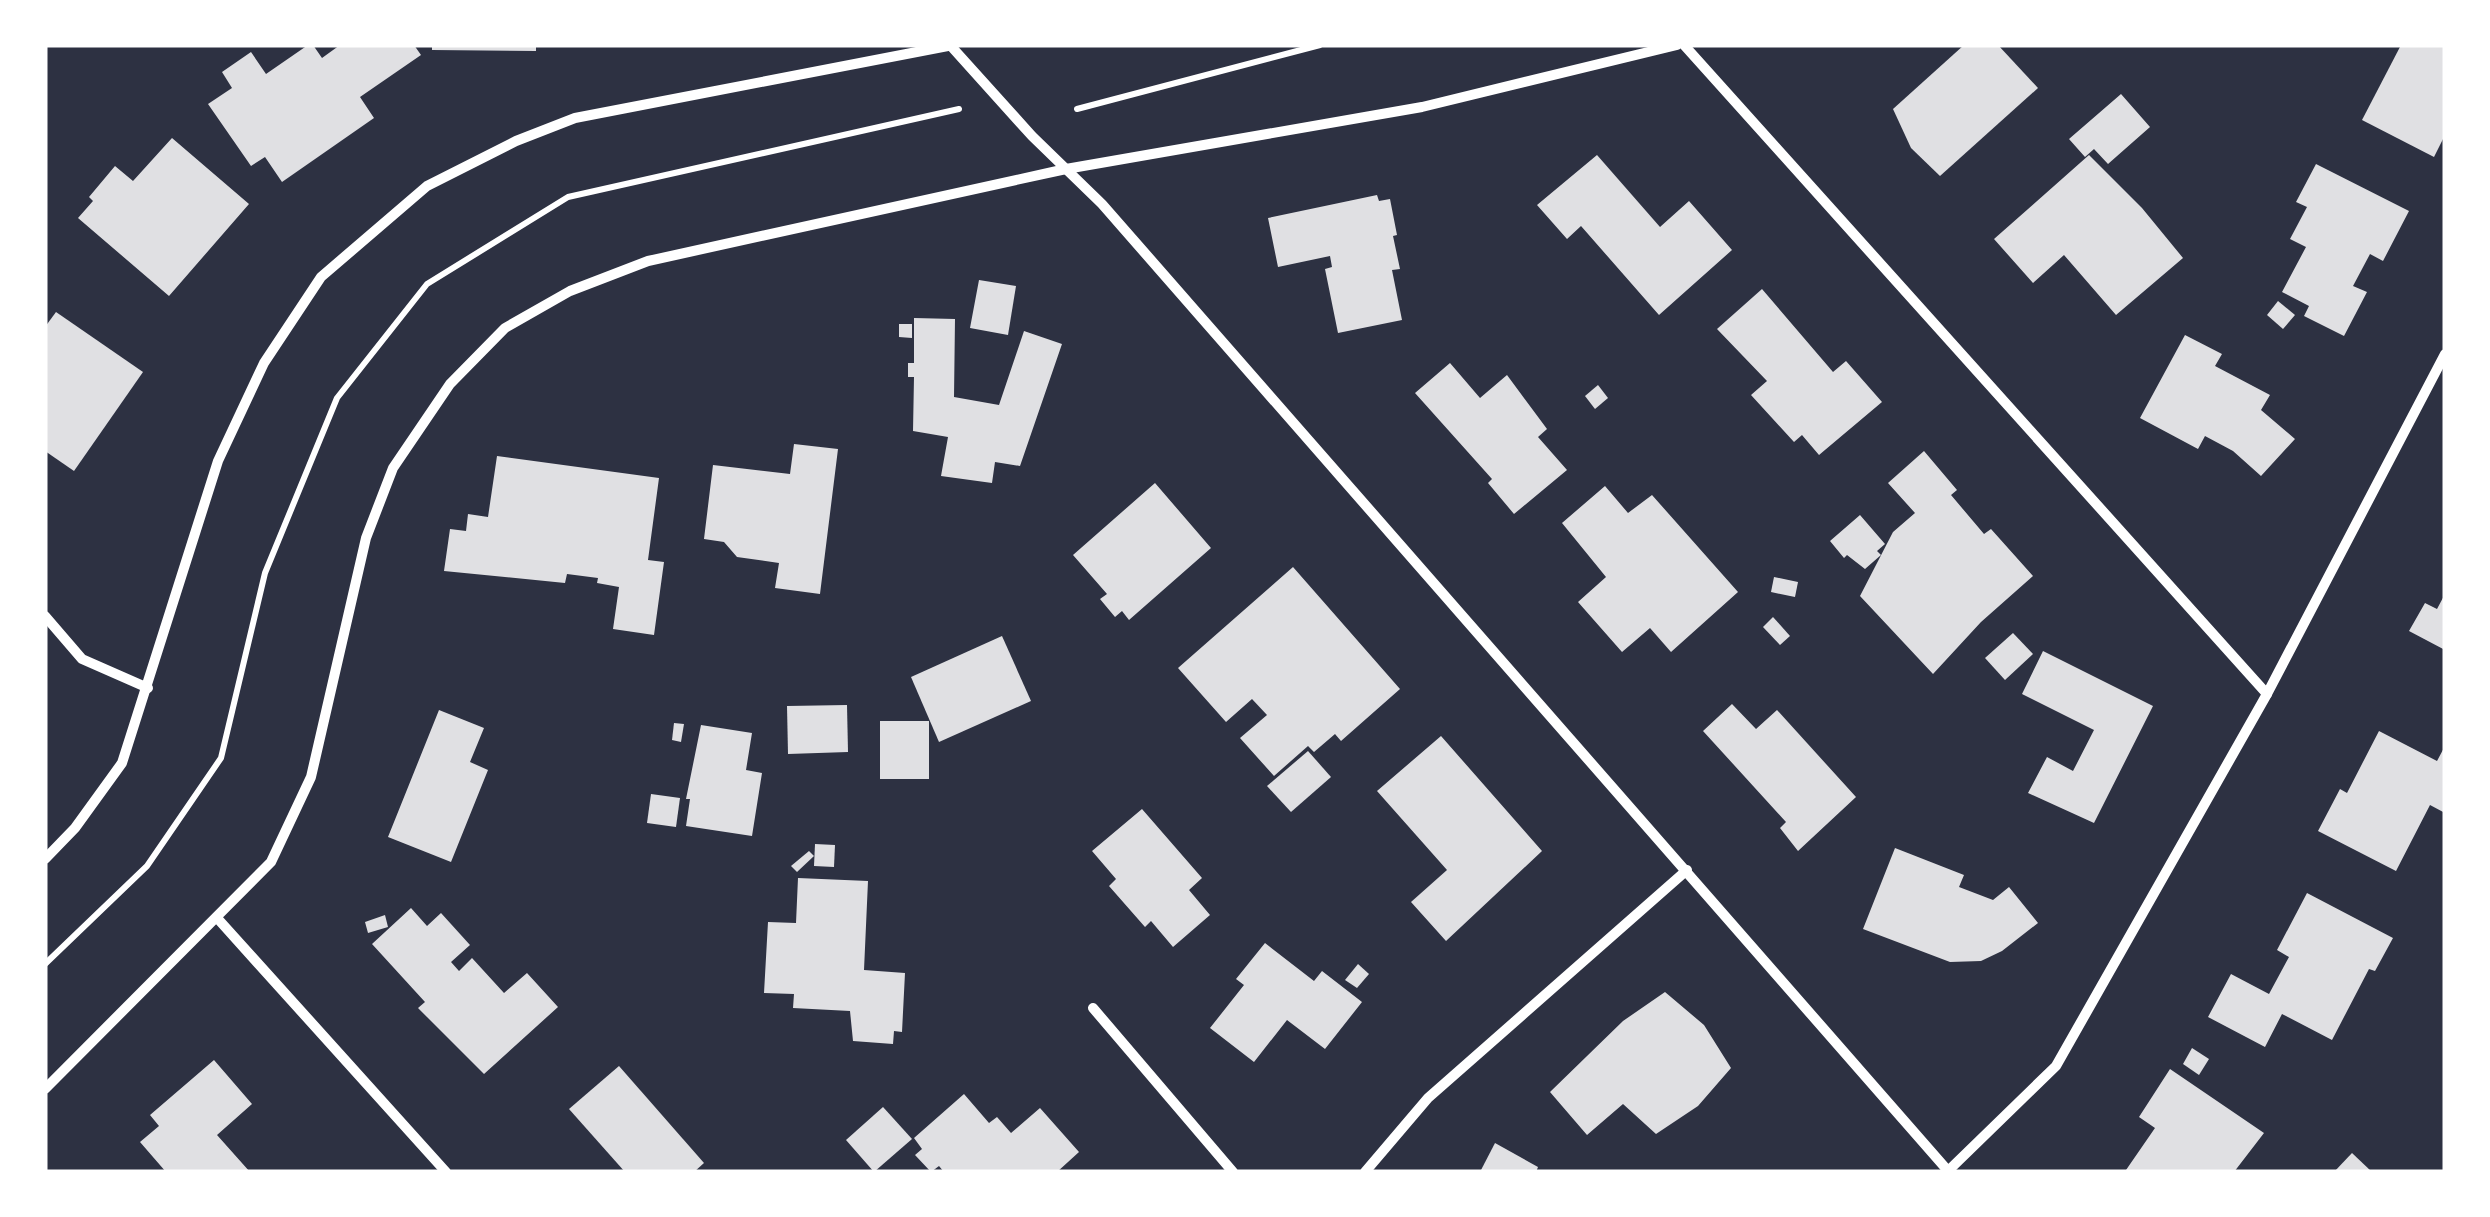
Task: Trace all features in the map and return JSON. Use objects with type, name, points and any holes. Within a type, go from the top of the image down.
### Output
[{"type":"street","points":[[45,859],[75,828],[122,763],[218,461],[264,363],[322,277],[427,186],[516,141],[574,118],[951,45],[1102,204],[1948,1172],[2056,1066],[2267,694],[2445,354]]},
{"type":"street","points":[[45,1089],[272,862],[311,777],[366,538],[393,468],[450,384],[505,328],[570,290],[648,260],[1066,169],[1422,108],[1681,45],[2267,694]]},
{"type":"street","points":[[45,616],[82,659],[148,688]]},
{"type":"street","points":[[1365,1172],[1428,1098],[1687,870]]},
{"type":"street","points":[[218,919],[446,1172]]},
{"type":"street","points":[[1093,1008],[1233,1172]]},
{"type":"path","points":[[1078,109],[1320,45]]},
{"type":"building","points":[[313,45],[322,58],[340,45],[414,45],[421,55],[360,97],[374,118],[282,182],[265,157],[251,166],[208,104],[232,88],[222,72],[251,52],[266,74]]},
{"type":"building","points":[[432,45],[536,45],[536,51],[432,50]]},
{"type":"building","points":[[1964,45],[1998,45],[2038,88],[1940,176],[1911,148],[1893,109]]},
{"type":"building","points":[[2401,45],[2445,45],[2445,135],[2434,157],[2362,120]]},
{"type":"building","points":[[2121,94],[2150,127],[2108,164],[2094,149],[2085,157],[2069,139]]},
{"type":"building","points":[[172,138],[249,204],[169,296],[78,218],[93,201],[89,197],[115,166],[133,181]]},
{"type":"building","points":[[1597,155],[1660,227],[1689,201],[1732,250],[1659,315],[1581,226],[1567,239],[1537,205]]},
{"type":"building","points":[[2089,155],[2142,208],[2183,258],[2116,315],[2064,255],[2033,283],[1994,239]]},
{"type":"building","points":[[2316,164],[2409,211],[2383,261],[2370,254],[2353,286],[2367,292],[2344,336],[2304,316],[2309,306],[2282,292],[2306,247],[2290,239],[2307,207],[2296,202]]},
{"type":"building","points":[[1377,195],[1379,201],[1390,199],[1400,269],[1392,270],[1402,320],[1338,333],[1325,269],[1332,267],[1330,256],[1278,267],[1268,218]]},
{"type":"building","points":[[979,280],[1016,286],[1008,335],[970,328]]},
{"type":"building","points":[[1762,289],[1833,372],[1846,361],[1882,402],[1819,455],[1802,435],[1794,442],[1751,395],[1767,381],[1717,329]]},
{"type":"building","points":[[2278,301],[2295,315],[2283,329],[2267,315]]},
{"type":"building","points":[[56,312],[143,372],[74,471],[45,451],[45,327]]},
{"type":"building","points":[[914,318],[955,319],[954,397],[999,405],[1024,331],[1062,344],[1020,466],[995,462],[992,483],[941,476],[948,437],[913,431],[914,377],[908,377],[908,363],[914,363]]},
{"type":"building","points":[[899,324],[912,324],[912,338],[899,337]]},
{"type":"building","points":[[2185,335],[2222,354],[2215,366],[2270,395],[2261,410],[2295,439],[2261,476],[2233,451],[2205,436],[2198,449],[2140,418]]},
{"type":"building","points":[[1450,363],[1480,398],[1507,375],[1547,429],[1538,437],[1567,470],[1514,514],[1488,483],[1492,479],[1415,393]]},
{"type":"building","points":[[1598,385],[1608,398],[1595,409],[1585,396]]},
{"type":"building","points":[[794,444],[838,449],[820,594],[775,588],[779,563],[737,557],[724,542],[704,539],[713,465],[790,474]]},
{"type":"building","points":[[1924,451],[1957,490],[1951,495],[1984,534],[1991,529],[2033,576],[1981,622],[1933,674],[1860,596],[1893,532],[1915,513],[1888,483]]},
{"type":"building","points":[[497,456],[659,478],[648,560],[664,562],[654,635],[613,629],[619,587],[597,583],[598,578],[567,574],[565,583],[444,571],[450,529],[466,531],[468,514],[488,517]]},
{"type":"building","points":[[1155,483],[1211,548],[1129,620],[1122,611],[1115,617],[1100,599],[1107,594],[1073,555]]},
{"type":"building","points":[[1605,486],[1628,513],[1652,495],[1738,592],[1671,652],[1650,628],[1622,652],[1578,602],[1606,577],[1562,523]]},
{"type":"building","points":[[1860,515],[1885,544],[1877,551],[1881,555],[1865,569],[1847,555],[1844,558],[1830,541]]},
{"type":"building","points":[[1293,567],[1400,689],[1341,741],[1335,734],[1314,752],[1308,746],[1274,776],[1240,738],[1267,715],[1252,699],[1226,722],[1178,668]]},
{"type":"building","points":[[1774,577],[1798,582],[1795,597],[1771,592]]},
{"type":"building","points":[[2445,594],[2445,650],[2409,631],[2425,603],[2437,609]]},
{"type":"building","points":[[1773,617],[1790,636],[1780,645],[1763,627]]},
{"type":"building","points":[[2013,633],[2033,654],[2005,680],[1985,658]]},
{"type":"building","points":[[1002,636],[1031,701],[939,742],[911,677]]},
{"type":"building","points":[[2043,651],[2153,706],[2094,823],[2028,793],[2047,757],[2073,771],[2094,730],[2022,694]]},
{"type":"building","points":[[1732,704],[1756,729],[1777,710],[1856,797],[1798,851],[1780,828],[1786,822],[1703,731]]},
{"type":"building","points":[[847,705],[848,752],[788,754],[787,706]]},
{"type":"building","points":[[439,710],[484,728],[470,762],[488,770],[451,862],[388,837]]},
{"type":"building","points":[[880,721],[929,721],[929,779],[880,779]]},
{"type":"building","points":[[674,723],[684,724],[681,742],[672,740]]},
{"type":"building","points":[[701,725],[752,733],[746,770],[762,773],[752,836],[686,826],[690,799],[686,799]]},
{"type":"building","points":[[2379,731],[2437,761],[2445,746],[2445,813],[2430,805],[2396,871],[2318,831],[2340,789],[2347,793]]},
{"type":"building","points":[[1441,736],[1542,851],[1446,941],[1411,902],[1447,870],[1377,791]]},
{"type":"building","points":[[1308,751],[1331,777],[1291,812],[1267,786]]},
{"type":"building","points":[[651,794],[680,798],[676,827],[647,823]]},
{"type":"building","points":[[1142,809],[1202,878],[1189,890],[1210,915],[1173,947],[1151,921],[1145,927],[1109,886],[1116,879],[1092,851]]},
{"type":"building","points":[[815,844],[835,845],[834,867],[814,866]]},
{"type":"building","points":[[1895,848],[1964,875],[1959,887],[1993,900],[2009,887],[2038,923],[2002,951],[1981,961],[1950,962],[1863,929]]},
{"type":"building","points":[[809,851],[814,856],[797,872],[791,866]]},
{"type":"building","points":[[798,878],[868,881],[864,970],[905,973],[902,1032],[894,1031],[893,1044],[853,1041],[850,1011],[793,1008],[794,994],[764,993],[768,922],[796,923]]},
{"type":"building","points":[[2307,893],[2393,938],[2375,971],[2369,969],[2332,1040],[2282,1014],[2265,1047],[2208,1017],[2231,974],[2269,994],[2289,957],[2277,950]]},
{"type":"building","points":[[411,908],[427,926],[441,913],[470,945],[451,962],[459,971],[472,958],[504,993],[527,973],[558,1007],[484,1074],[418,1008],[425,1002],[372,944]]},
{"type":"building","points":[[385,915],[388,927],[368,933],[365,922]]},
{"type":"building","points":[[1265,943],[1314,981],[1322,971],[1362,1002],[1325,1049],[1287,1020],[1254,1062],[1210,1028],[1244,985],[1236,979]]},
{"type":"building","points":[[1358,964],[1369,974],[1357,988],[1345,980]]},
{"type":"building","points":[[1665,992],[1704,1025],[1731,1068],[1698,1106],[1656,1134],[1623,1104],[1587,1135],[1550,1092],[1623,1021]]},
{"type":"building","points":[[2192,1048],[2209,1059],[2199,1075],[2183,1064]]},
{"type":"building","points":[[214,1060],[252,1104],[217,1135],[250,1172],[166,1172],[140,1142],[159,1126],[150,1115]]},
{"type":"building","points":[[619,1066],[704,1163],[694,1172],[625,1172],[569,1109]]},
{"type":"building","points":[[2170,1069],[2264,1133],[2234,1172],[2126,1170],[2155,1128],[2139,1117]]},
{"type":"building","points":[[964,1094],[989,1123],[997,1117],[1011,1133],[1040,1108],[1079,1152],[1057,1172],[944,1172],[939,1166],[931,1172],[915,1155],[922,1149],[914,1138]]},
{"type":"building","points":[[883,1107],[912,1139],[874,1172],[846,1140]]},
{"type":"building","points":[[1495,1143],[1538,1167],[1536,1172],[1480,1172]]},
{"type":"building","points":[[2352,1153],[2372,1172],[2334,1172]]}]
